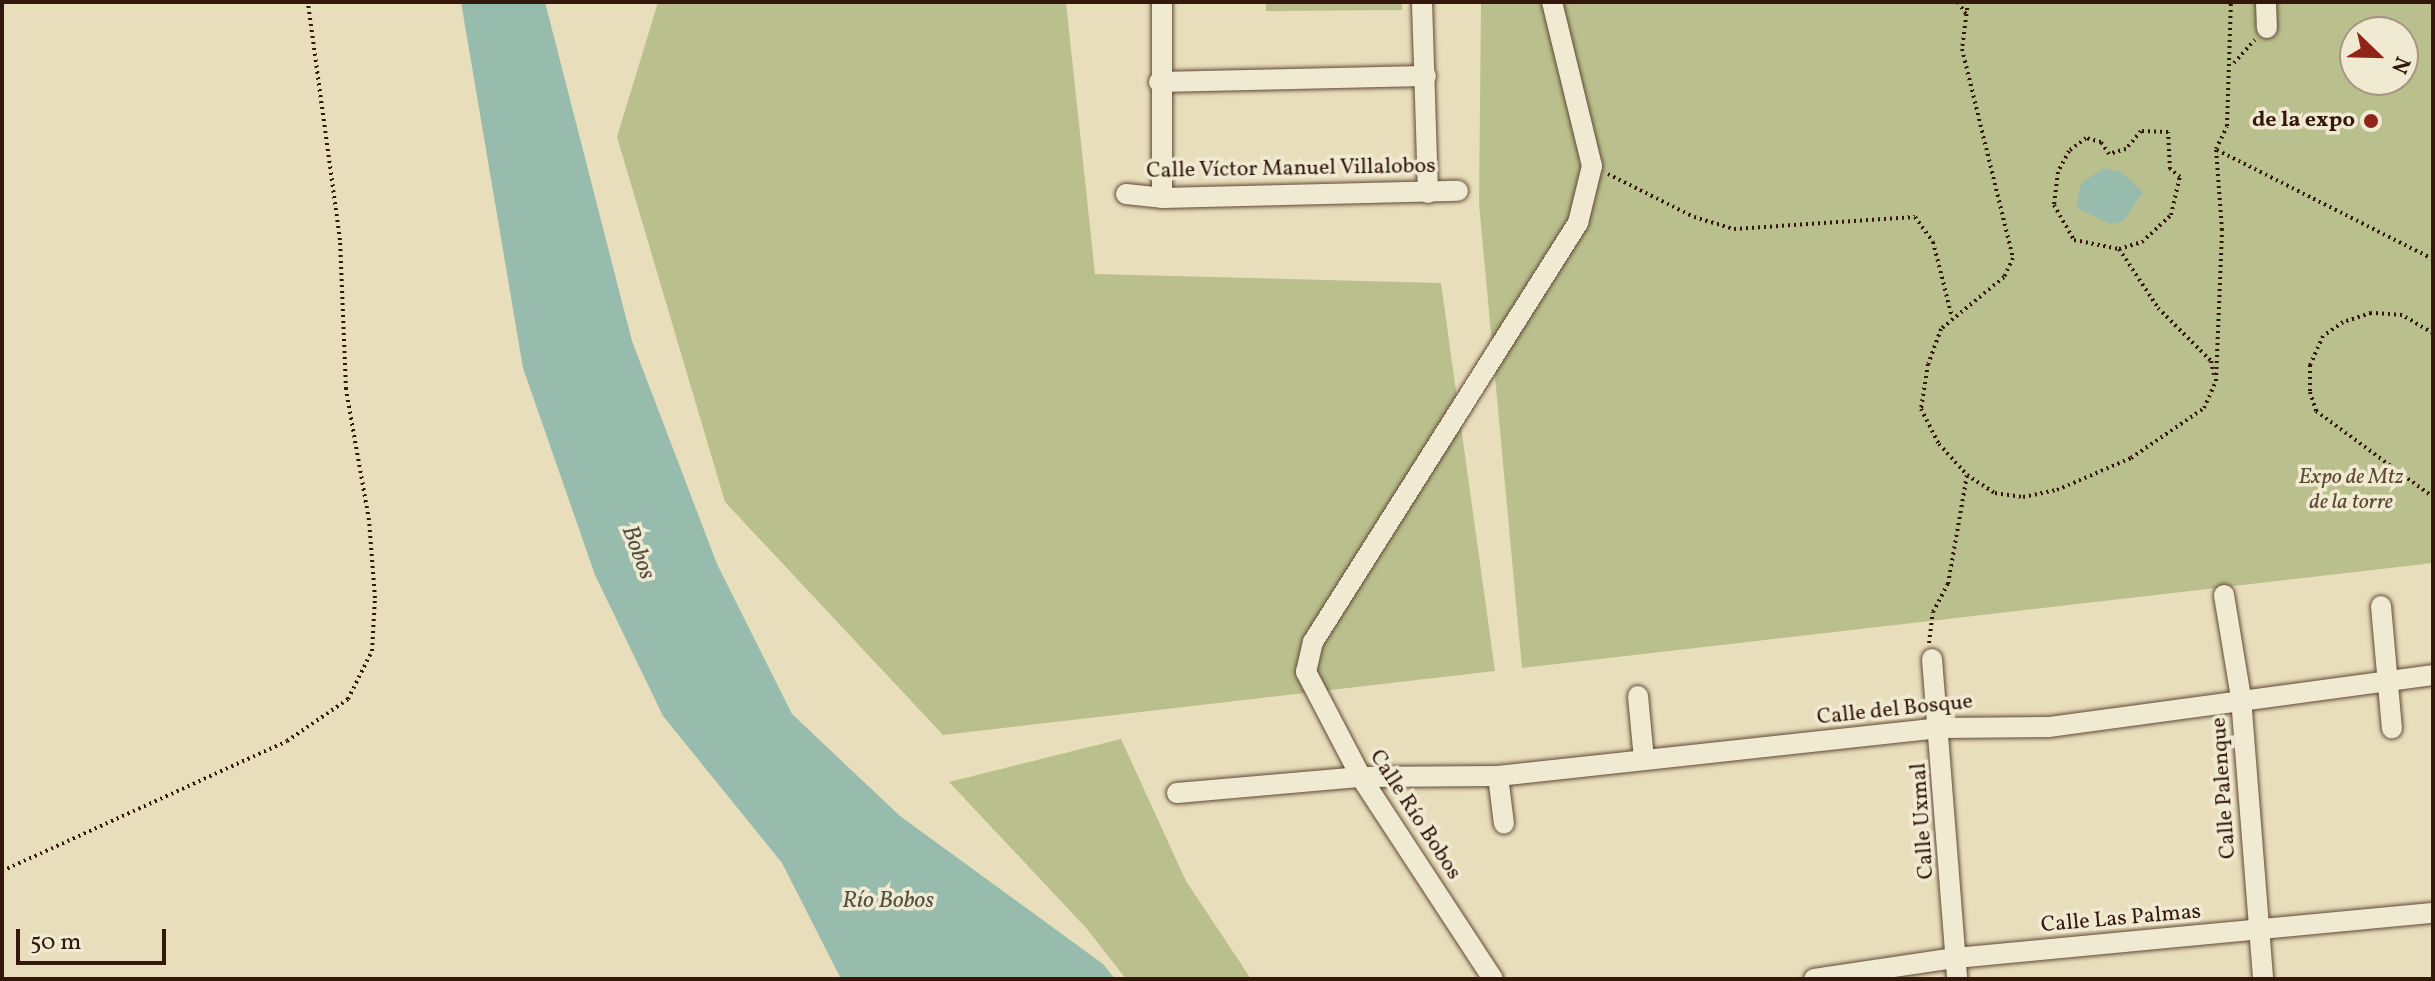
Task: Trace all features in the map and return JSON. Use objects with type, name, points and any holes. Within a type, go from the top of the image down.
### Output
[{"type":"street","points":[[1162,2],[1159,82],[1162,198]]},
{"type":"street","points":[[1422,2],[1428,193]]},
{"type":"street","points":[[1552,2],[1592,166]]},
{"type":"street","points":[[2266,2],[2267,28]]},
{"type":"street","points":[[1159,82],[1426,76]]},
{"type":"street","name":"Calle Río Bobos","points":[[1493,979],[1361,777],[1306,672],[1313,642],[1578,223],[1592,166]]},
{"type":"street","name":"Calle Víctor Manuel Villalobos","points":[[1126,194],[1162,198],[1458,191]]},
{"type":"street","name":"Calle Palenque","points":[[2224,595],[2241,698],[2263,979]]},
{"type":"street","points":[[2381,606],[2392,729]]},
{"type":"street","name":"Calle Uxmal","points":[[1932,659],[1941,728],[1956,969]]},
{"type":"street","name":"Calle del Bosque","points":[[1177,793],[1361,777],[1498,776],[1941,728],[2049,727],[2241,698],[2433,675]]},
{"type":"street","points":[[1638,696],[1644,760]]},
{"type":"street","points":[[1498,776],[1504,824]]},
{"type":"street","name":"Calle Las Palmas","points":[[1814,979],[1956,969],[2433,913]]},
{"type":"path","points":[[2,871],[287,741],[348,699],[372,651],[375,598],[369,520],[346,389],[340,240],[308,2]]},
{"type":"path","points":[[1958,2],[1967,16]]},
{"type":"path","points":[[1968,2],[1962,49],[2012,238],[2013,258],[2004,277],[1941,329],[1928,364],[1921,409],[1939,444],[1967,475],[1995,493],[2023,497],[2057,490],[2131,458],[2204,408],[2216,381],[2222,230],[2216,149],[2227,126],[2232,65],[2231,2]]},
{"type":"path","points":[[2232,65],[2267,28]]},
{"type":"path","points":[[2119,249],[2142,242],[2171,215],[2180,177],[2170,169],[2168,132],[2141,131],[2126,149],[2109,154],[2101,142],[2086,138],[2069,151],[2058,172],[2054,205],[2061,226],[2074,240],[2119,249],[2158,308],[2211,361],[2216,381]]},
{"type":"path","points":[[2216,149],[2433,259]]},
{"type":"path","points":[[1592,166],[1694,217],[1734,229],[1915,217],[1933,242],[1952,319]]},
{"type":"path","points":[[2433,333],[2402,315],[2371,313],[2343,322],[2323,336],[2310,365],[2310,392],[2316,411],[2433,497]]},
{"type":"path","points":[[1932,659],[1928,635],[1948,584],[1967,475]]},
{"type":"green space","points":[[658,2],[1066,2],[1095,274],[1441,283],[1495,671],[943,735],[725,502],[617,137]]},
{"type":"green space","points":[[1266,2],[1402,2],[1402,10],[1266,11]]},
{"type":"green space","name":"Expo de Mtz de la torre","points":[[1481,2],[2433,2],[2433,563],[1522,668],[1479,204]]},
{"type":"green space","points":[[1121,739],[1186,881],[1251,979],[1126,979],[1087,929],[949,782]]},
{"type":"water","name":"Río Bobos","points":[[461,2],[545,2],[632,341],[717,564],[792,714],[900,816],[1103,964],[1115,979],[841,979],[782,863],[663,716],[595,575],[523,368]]},
{"type":"water","points":[[2104,168],[2121,172],[2143,192],[2123,221],[2111,224],[2076,208],[2081,183]]},
{"type":"place","name":"de la expo","points":[[2371,121]]},
{"type":"water label","name":"Bobos","points":[[637,553]]}]
